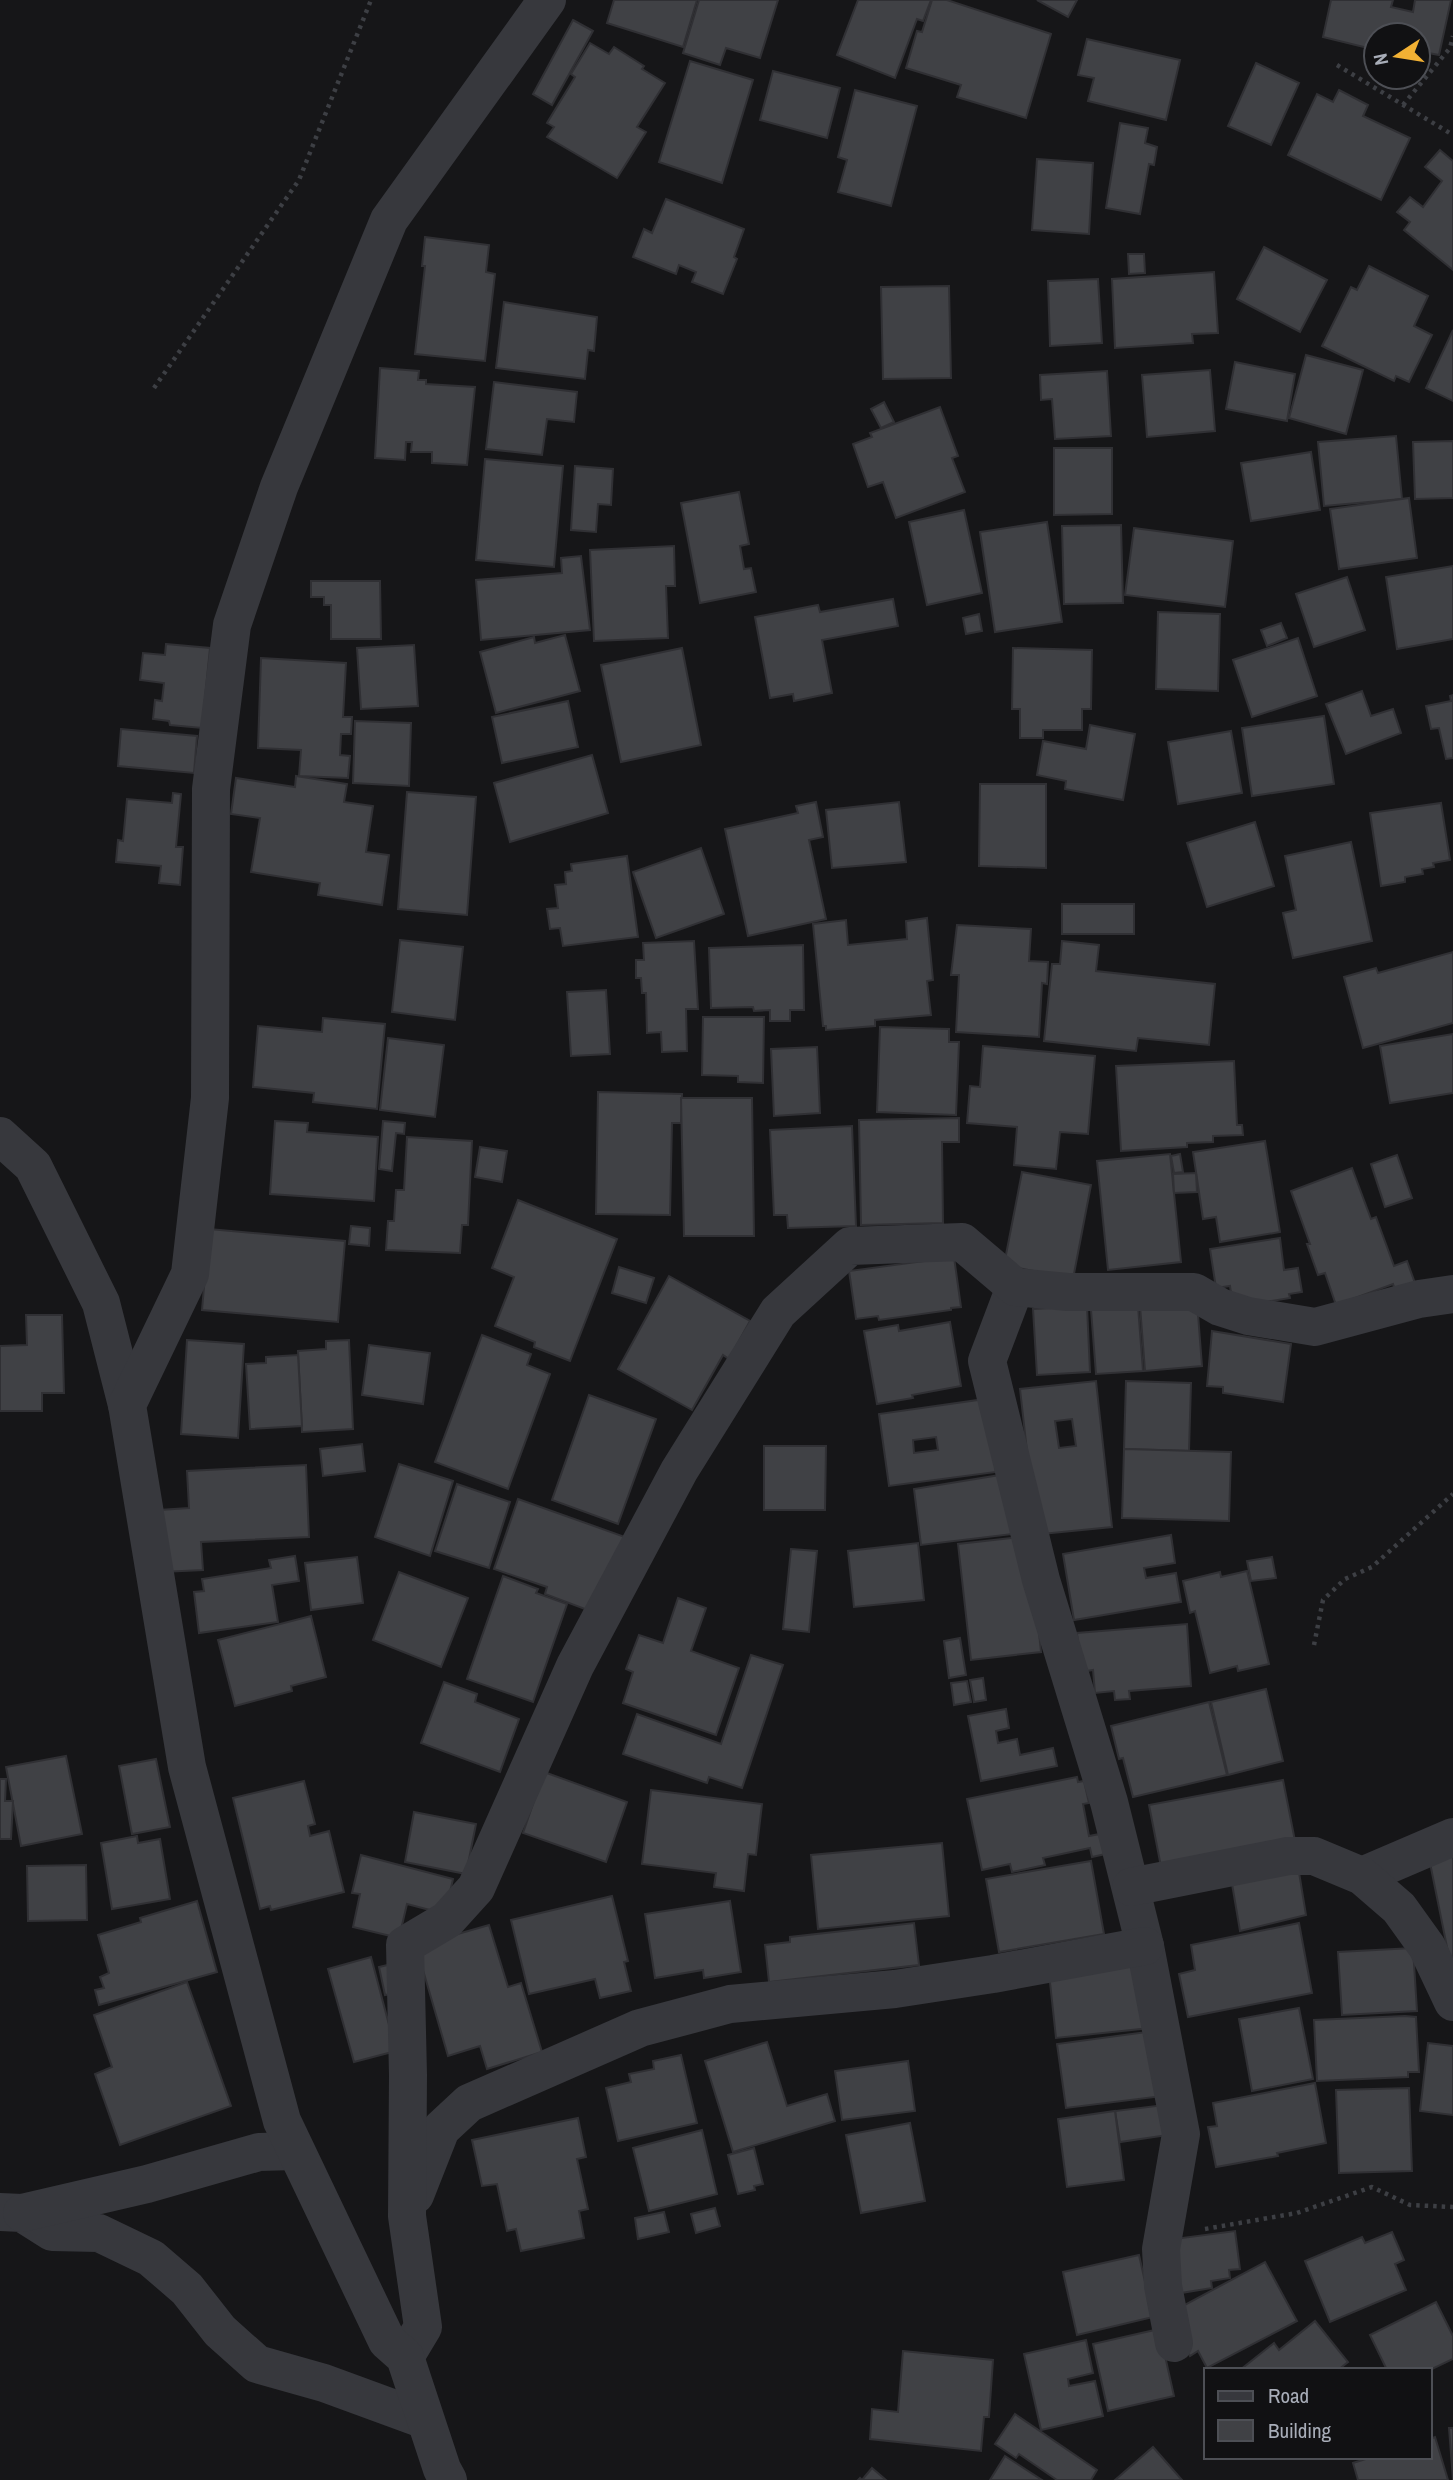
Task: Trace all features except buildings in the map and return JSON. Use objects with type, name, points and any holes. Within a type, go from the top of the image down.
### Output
[{"type":"street","points":[[127,1405],[190,1273],[210,1098],[211,789],[232,625],[279,487],[389,220],[547,0]]},
{"type":"street","points":[[0,1136],[33,1166],[101,1303],[127,1405],[187,1767],[282,2120],[387,2341],[405,2357],[444,2476]]},
{"type":"street","points":[[405,2357],[423,2327],[407,2216],[405,1945],[447,1920],[476,1888],[575,1667],[679,1471],[778,1312],[850,1246],[962,1242],[1015,1287],[1068,1292],[1194,1292],[1220,1307],[1248,1316],[1315,1327],[1419,1299],[1453,1294]]},
{"type":"street","points":[[1015,1287],[987,1361],[1041,1580],[1109,1802],[1131,1887],[1181,2134],[1161,2249],[1163,2286],[1174,2343]]},
{"type":"street","points":[[1362,1876],[1453,1837]]},
{"type":"street","points":[[1131,1887],[1288,1856],[1314,1856],[1362,1876],[1399,1908],[1427,1947],[1453,2002]]},
{"type":"street","points":[[407,2216],[441,2129],[469,2104],[640,2028],[730,2004],[895,1989],[1145,1946]]},
{"type":"street","points":[[11,2213],[147,2183],[259,2152],[295,2151]]},
{"type":"street","points":[[11,2213],[52,2232],[99,2233],[151,2258],[187,2289],[220,2331],[257,2364],[324,2382],[425,2420]]},
{"type":"path","points":[[154,388],[299,180],[371,0]]},
{"type":"path","points":[[1403,105],[1450,48],[1453,36]]},
{"type":"path","points":[[1337,65],[1453,135]]},
{"type":"path","points":[[1314,1646],[1323,1600],[1345,1579],[1372,1567],[1453,1493]]},
{"type":"path","points":[[1163,2234],[1297,2213],[1372,2187],[1410,2204],[1453,2207]]}]
